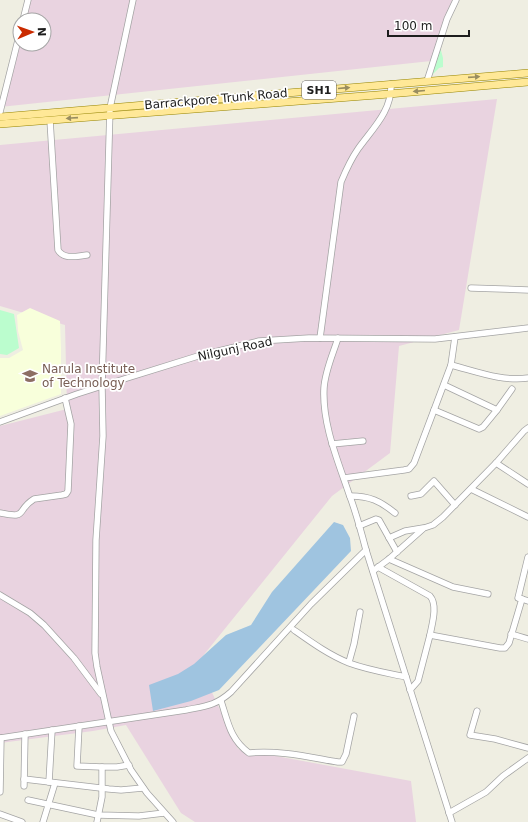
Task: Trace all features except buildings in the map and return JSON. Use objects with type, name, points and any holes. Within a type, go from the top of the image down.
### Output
[{"type":"main road","name":"Barrackpore Trunk Road","points":[[0,124],[391,84],[528,73]]},
{"type":"main road","name":"Barrackpore Trunk Road","points":[[0,116],[110,112],[391,94],[528,82]]},
{"type":"street","points":[[25,12],[28,0]]},
{"type":"street","points":[[132,0],[110,112],[102,386],[103,436],[96,540],[94,632],[97,667],[112,731],[129,765],[143,788],[173,822]]},
{"type":"street","points":[[427,81],[447,19],[456,0]]},
{"type":"street","points":[[0,112],[15,52]]},
{"type":"street","points":[[320,338],[341,182],[351,160],[384,114],[391,94],[391,84]]},
{"type":"street","points":[[50,120],[58,250],[60,254],[67,257],[87,255]]},
{"type":"street","points":[[471,288],[528,290]]},
{"type":"street","name":"Nilgunj Road","points":[[0,422],[102,386],[198,356],[259,341],[320,338],[435,339],[528,328]]},
{"type":"street","points":[[344,478],[409,469],[414,463],[451,365],[455,337]]},
{"type":"street","points":[[338,338],[325,378],[324,387],[325,411],[332,444],[350,496],[366,550],[375,569],[406,677],[452,822]]},
{"type":"street","points":[[451,365],[494,376],[519,380],[528,378]]},
{"type":"street","points":[[444,385],[497,410]]},
{"type":"street","points":[[434,410],[479,429],[483,427],[512,389]]},
{"type":"street","points":[[0,513],[17,516],[34,499],[62,495],[66,494],[68,491],[71,424],[65,398]]},
{"type":"street","points":[[389,538],[405,531],[424,528],[437,522],[496,464],[528,428]]},
{"type":"street","points":[[332,444],[363,441]]},
{"type":"street","points":[[496,464],[528,484]]},
{"type":"street","points":[[411,496],[423,492],[434,481],[455,505]]},
{"type":"street","points":[[471,489],[528,517]]},
{"type":"street","points":[[350,496],[366,497],[378,501],[395,513]]},
{"type":"street","points":[[359,526],[378,520],[397,552]]},
{"type":"street","points":[[375,569],[390,559],[424,528]]},
{"type":"street","points":[[0,792],[1,738],[201,707],[221,701],[231,692],[311,604],[366,550]]},
{"type":"street","points":[[528,556],[518,598],[528,601]]},
{"type":"street","points":[[390,559],[452,587],[488,594]]},
{"type":"street","points":[[375,569],[433,598],[434,608],[430,635],[418,681],[410,690]]},
{"type":"street","points":[[0,595],[30,613],[44,625],[74,658],[103,697]]},
{"type":"street","points":[[430,635],[502,648],[507,646],[522,599]]},
{"type":"street","points":[[348,662],[354,644],[360,612]]},
{"type":"street","points":[[294,630],[331,654],[348,662],[406,677]]},
{"type":"street","points":[[511,634],[528,639]]},
{"type":"street","points":[[221,701],[233,736],[240,746],[249,753],[272,752],[342,762],[346,754],[354,716]]},
{"type":"street","points":[[478,711],[470,735],[495,739],[528,748]]},
{"type":"street","points":[[78,726],[77,766],[117,767],[129,765]]},
{"type":"street","points":[[43,822],[52,782],[52,730]]},
{"type":"street","points":[[24,786],[25,734]]},
{"type":"street","points":[[449,813],[486,792],[503,776],[528,758]]},
{"type":"street","points":[[97,822],[102,788],[102,767]]},
{"type":"street","points":[[24,779],[121,790],[143,788]]},
{"type":"street","points":[[28,800],[98,815],[138,816],[164,812]]},
{"type":"street","points":[[0,814],[22,822]]},
{"type":"shaded area","points":[[25,0],[452,0],[431,61],[0,107],[13,52],[52,52],[52,12],[22,12]]},
{"type":"shaded area","points":[[497,99],[459,330],[399,346],[390,453],[332,496],[198,662],[238,749],[411,781],[416,822],[195,822],[181,813],[126,725],[93,731],[0,743],[0,426],[67,409],[65,325],[0,306],[0,145]]},
{"type":"shaded area","name":"Narula Institute of Technology","points":[[30,308],[60,321],[61,394],[0,416],[0,358],[9,358],[23,350],[18,331],[17,315]]},
{"type":"green space","points":[[439,43],[443,58],[443,67],[439,68],[432,75],[429,75]]},
{"type":"green space","points":[[0,310],[14,314],[19,348],[7,355],[0,354]]},
{"type":"water","points":[[334,522],[343,525],[350,538],[351,551],[219,690],[191,701],[153,711],[149,685],[178,674],[194,664],[226,635],[251,625],[272,592]]},
{"type":"place","name":"Narula Institute of Technology","points":[[30,376]]}]
